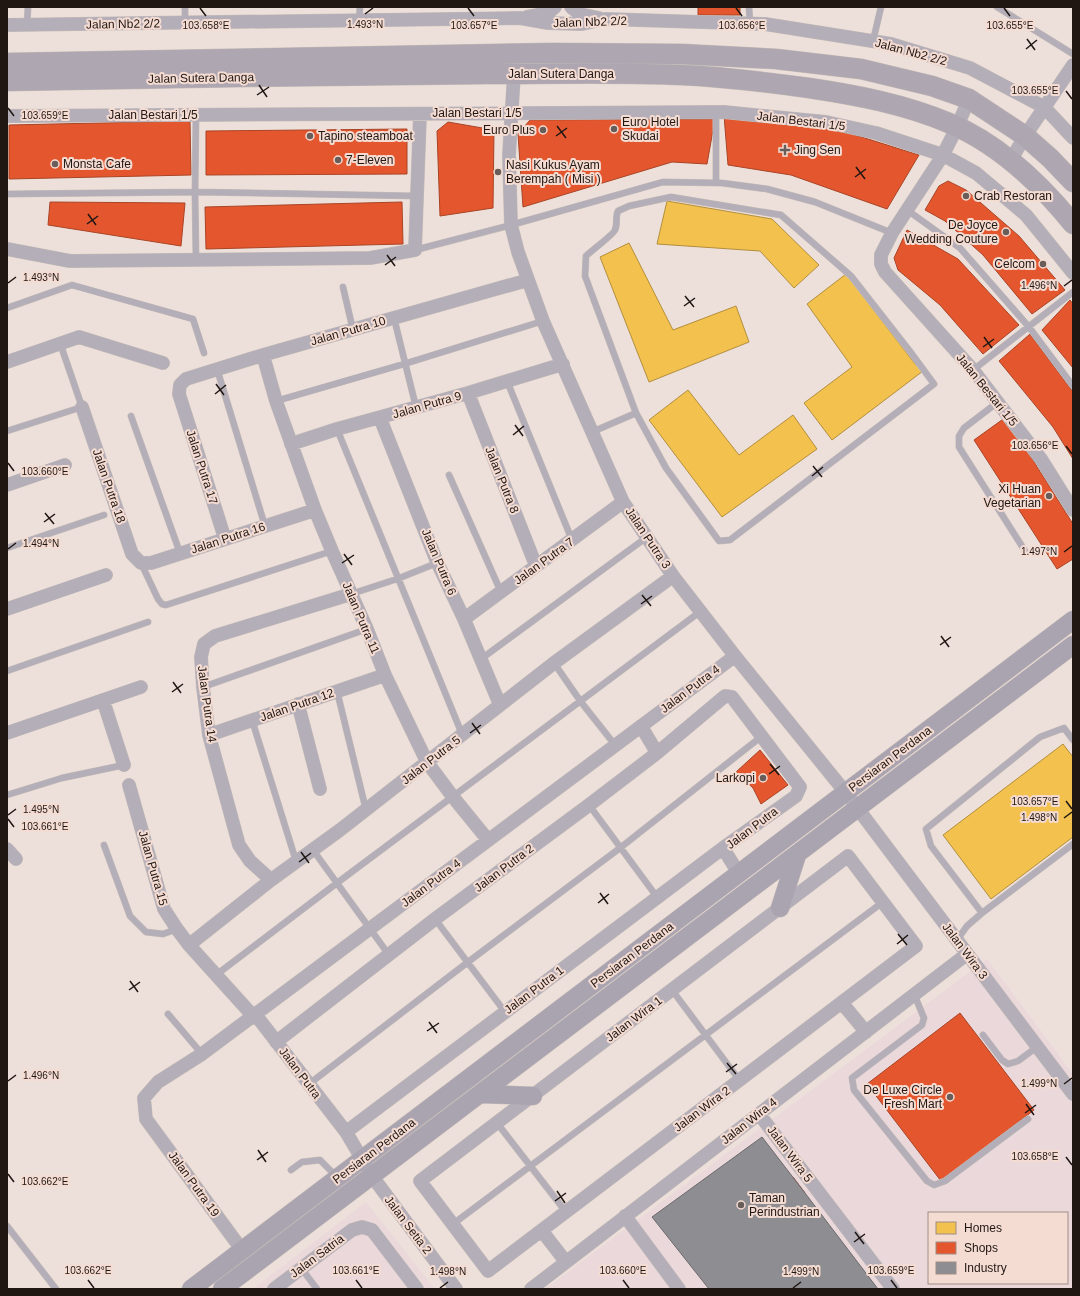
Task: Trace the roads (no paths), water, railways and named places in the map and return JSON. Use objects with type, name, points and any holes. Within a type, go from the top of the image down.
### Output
[{"type":"main road","name":"Jalan Sutera Danga","points":[[7,63],[544,53],[682,54],[776,59],[861,69],[932,86],[969,99],[1025,136],[1050,158],[1073,182]]},
{"type":"main road","name":"Jalan Sutera Danga","points":[[7,81],[396,74],[514,74],[682,75],[773,83],[850,94],[884,102],[948,123],[980,139],[1011,160],[1057,203],[1073,224]]},
{"type":"main road","name":"Persiaran Perdana","points":[[191,1289],[1073,620]]},
{"type":"main road","name":"Persiaran Perdana","points":[[222,1289],[1073,645]]},
{"type":"main road","points":[[780,908],[797,855]]},
{"type":"main road","points":[[481,1094],[533,1096]]},
{"type":"street","points":[[520,18],[548,13],[555,7]]},
{"type":"street","points":[[571,7],[580,14],[604,19]]},
{"type":"street","name":"Jalan Nb2 2/2","points":[[7,25],[520,18],[548,24],[582,24],[604,19],[765,24],[891,44],[970,68],[1044,107],[1073,138]]},
{"type":"street","points":[[1011,160],[1025,136],[1073,65]]},
{"type":"street","name":"Jalan Putra 3","points":[[514,74],[509,154],[511,226],[543,321],[623,502],[673,576],[735,656],[858,808]]},
{"type":"street","points":[[943,155],[957,128],[969,99]]},
{"type":"street","name":"Jalan Bestari 1/5","points":[[7,116],[716,112],[826,122],[876,133],[943,155],[976,173],[1026,215],[1073,273]]},
{"type":"street","points":[[7,249],[70,261],[370,258],[415,250],[420,114]]},
{"type":"street","name":"Jalan Bestari 1/5","points":[[943,155],[892,233],[881,254],[881,264],[885,272],[973,370],[998,402],[1041,458],[1073,510]]},
{"type":"street","name":"Jalan Putra 10","points":[[179,394],[180,386],[186,379],[263,354],[528,280]]},
{"type":"street","points":[[7,362],[79,337],[163,364]]},
{"type":"street","name":"Jalan Putra 11","points":[[263,354],[276,401],[316,510],[385,675],[428,762],[453,797],[488,840]]},
{"type":"street","name":"Jalan Putra 9","points":[[291,444],[337,429],[468,394],[563,364]]},
{"type":"street","name":"Jalan Putra 17","points":[[179,394],[225,539]]},
{"type":"street","name":"Jalan Putra 8","points":[[468,394],[536,566]]},
{"type":"street","name":"Jalan Putra 18","points":[[82,407],[132,554],[141,563]]},
{"type":"street","name":"Jalan Putra 6","points":[[380,418],[438,562],[500,705]]},
{"type":"street","points":[[7,485],[64,465]]},
{"type":"street","name":"Jalan Putra 7","points":[[464,619],[623,502]]},
{"type":"street","name":"Jalan Putra 16","points":[[141,563],[151,563],[316,510]]},
{"type":"street","points":[[7,609],[106,575]]},
{"type":"street","name":"Jalan Putra 5","points":[[189,945],[271,880],[366,810],[554,663],[673,576]]},
{"type":"street","name":"Jalan Putra 14","points":[[271,880],[250,861],[239,845],[209,734],[201,657],[204,644],[215,636],[351,594]]},
{"type":"street","name":"Jalan Putra 4","points":[[146,1119],[144,1098],[158,1082],[202,1054],[735,656]]},
{"type":"street","name":"Jalan Putra 12","points":[[209,734],[385,675]]},
{"type":"street","points":[[7,733],[141,687]]},
{"type":"street","name":"Jalan Putra 2","points":[[276,1042],[435,919],[657,753],[725,696],[732,697],[762,736]]},
{"type":"street","points":[[103,700],[124,765]]},
{"type":"street","points":[[298,704],[320,790]]},
{"type":"street","points":[[640,726],[657,753]]},
{"type":"street","name":"Jalan Putra","points":[[739,874],[723,848],[796,796],[800,787],[762,736]]},
{"type":"street","name":"Jalan Putra 15","points":[[129,785],[164,909],[189,945],[216,976],[254,1015]]},
{"type":"street","name":"Jalan Wira 3","points":[[858,808],[1073,1094]]},
{"type":"street","name":"Jalan Putra 1","points":[[346,1132],[723,848]]},
{"type":"street","points":[[7,849],[16,859]]},
{"type":"street","name":"Jalan Wira 1","points":[[453,1224],[420,1181],[848,856],[882,902]]},
{"type":"street","name":"Jalan Wira 2","points":[[453,1224],[488,1271],[542,1231],[916,946],[882,902]]},
{"type":"street","name":"Jalan Wira 4","points":[[531,1289],[967,954]]},
{"type":"street","points":[[842,1003],[866,1032]]},
{"type":"street","name":"Jalan Putra","points":[[254,1015],[346,1132],[363,1160]]},
{"type":"street","name":"Jalan Wira 5","points":[[759,1114],[893,1289]]},
{"type":"street","name":"Jalan Putra 19","points":[[146,1119],[242,1250]]},
{"type":"street","name":"Jalan Setia 2","points":[[363,1160],[372,1176],[456,1289]]},
{"type":"street","points":[[625,1216],[680,1289]]},
{"type":"street","name":"Jalan Satria","points":[[274,1289],[352,1230],[362,1227],[372,1230],[417,1289]]},
{"type":"street","points":[[542,1231],[566,1262]]},
{"type":"lane","points":[[27,25],[28,7]]},
{"type":"lane","points":[[185,7],[185,23]]},
{"type":"lane","points":[[359,21],[360,7]]},
{"type":"lane","points":[[749,7],[750,24]]},
{"type":"lane","points":[[873,41],[881,7]]},
{"type":"lane","points":[[996,7],[1073,54]]},
{"type":"lane","points":[[716,112],[716,183]]},
{"type":"lane","points":[[196,115],[196,259]]},
{"type":"lane","points":[[415,250],[511,226],[663,182],[716,183],[781,192],[815,202],[892,233]]},
{"type":"lane","points":[[7,194],[195,192],[416,196]]},
{"type":"lane","points":[[671,197],[781,215],[851,276],[934,384],[730,540],[719,541],[712,532],[666,468],[636,413],[585,276],[586,256],[614,232],[616,226],[616,215],[618,211],[630,206],[671,197]]},
{"type":"lane","points":[[907,210],[960,248],[1029,327],[1073,386]]},
{"type":"lane","points":[[7,308],[72,285],[193,319],[204,353]]},
{"type":"lane","points":[[342,287],[353,330]]},
{"type":"lane","points":[[973,370],[1073,292]]},
{"type":"lane","points":[[394,318],[404,364],[416,408]]},
{"type":"lane","points":[[276,401],[404,364],[543,321]]},
{"type":"lane","points":[[7,431],[82,407],[60,343]]},
{"type":"lane","points":[[217,369],[265,526]]},
{"type":"lane","points":[[508,381],[572,540]]},
{"type":"lane","points":[[998,402],[964,428],[958,436],[959,447],[1025,551]]},
{"type":"lane","points":[[592,432],[636,413]]},
{"type":"lane","points":[[131,416],[180,553]]},
{"type":"lane","points":[[337,429],[397,579],[462,734]]},
{"type":"lane","points":[[449,476],[501,592]]},
{"type":"lane","points":[[7,548],[104,515]]},
{"type":"lane","points":[[481,660],[647,537]]},
{"type":"lane","points":[[141,563],[158,599],[166,605],[332,551]]},
{"type":"lane","points":[[351,594],[397,579],[438,562]]},
{"type":"lane","points":[[216,976],[337,883],[701,611]]},
{"type":"lane","points":[[7,671],[148,622]]},
{"type":"lane","points":[[203,687],[367,629]]},
{"type":"lane","points":[[554,663],[581,702],[615,746]]},
{"type":"lane","points":[[337,691],[366,810]]},
{"type":"lane","points":[[252,720],[296,861]]},
{"type":"lane","points":[[982,913],[931,846],[926,829],[1040,737],[1064,728],[1073,740]]},
{"type":"lane","points":[[309,1084],[620,848],[762,736]]},
{"type":"lane","points":[[7,795],[62,778],[124,765]]},
{"type":"lane","points":[[589,805],[657,897]]},
{"type":"lane","points":[[957,940],[967,926],[982,913],[1073,844]]},
{"type":"lane","points":[[104,845],[130,916],[146,932],[163,934],[177,929]]},
{"type":"lane","points":[[313,850],[389,955]]},
{"type":"lane","points":[[453,1224],[882,902]]},
{"type":"lane","points":[[435,919],[505,1012]]},
{"type":"lane","points":[[672,990],[740,1081]]},
{"type":"lane","points":[[914,994],[924,1018],[922,1025],[852,1078],[854,1090],[927,1181],[934,1185],[945,1181],[1028,1119]]},
{"type":"lane","points":[[168,1014],[202,1054]]},
{"type":"lane","points":[[983,1035],[1002,1060],[1008,1064],[1018,1061],[1037,1047]]},
{"type":"lane","points":[[497,1123],[566,1212]]},
{"type":"lane","points":[[291,1170],[302,1162],[320,1160],[338,1178]]},
{"type":"lane","points":[[7,1226],[56,1289]]},
{"type":"lane","points":[[301,1268],[317,1289]]},
{"type":"place","name":"Euro Hotel Skudai","points":[[614,129]]},
{"type":"place","name":"Euro Plus","points":[[543,130]]},
{"type":"place","name":"Tapino steamboat","points":[[310,136]]},
{"type":"place","name":"Jing Sen","points":[[785,150]]},
{"type":"place","name":"7-Eleven","points":[[338,160]]},
{"type":"place","name":"Monsta Cafe","points":[[55,164]]},
{"type":"place","name":"Nasi Kukus Ayam Berempah ( Misi )","points":[[498,172]]},
{"type":"place","name":"Crab Restoran","points":[[966,196]]},
{"type":"place","name":"De Joyce Wedding Couture","points":[[1006,232]]},
{"type":"place","name":"Celcom","points":[[1043,264]]},
{"type":"place","name":"Xi Huan Vegetarian","points":[[1049,496]]},
{"type":"place","name":"Larkopi","points":[[763,778]]},
{"type":"place","name":"De Luxe Circle Fresh Mart","points":[[950,1097]]},
{"type":"place","name":"Taman Perindustrian","points":[[741,1205]]}]
